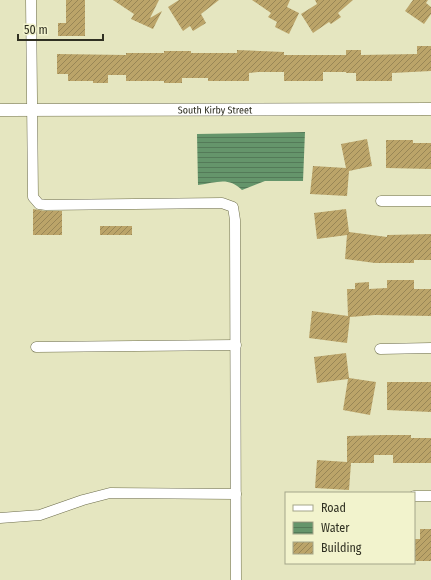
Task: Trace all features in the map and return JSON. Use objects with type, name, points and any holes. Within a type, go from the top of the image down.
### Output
[{"type":"street","points":[[31,0],[33,197],[39,204],[222,203],[233,207],[235,220],[236,580]]},
{"type":"street","name":"South Kirby Street","points":[[0,110],[431,109]]},
{"type":"street","points":[[381,201],[431,201]]},
{"type":"street","points":[[36,347],[236,345]]},
{"type":"street","points":[[380,349],[431,348]]},
{"type":"street","points":[[0,518],[40,515],[83,500],[110,493],[236,494]]},
{"type":"street","points":[[415,496],[431,496]]},
{"type":"water","points":[[305,132],[303,181],[265,181],[242,190],[232,183],[227,182],[198,185],[197,134]]},
{"type":"building","points":[[66,0],[85,0],[85,36],[58,36],[58,23],[66,23]]},
{"type":"building","points":[[113,0],[159,0],[150,18],[162,11],[153,29],[131,19],[134,14]]},
{"type":"building","points":[[179,0],[219,0],[201,14],[206,23],[193,31],[190,26],[183,31],[168,7]]},
{"type":"building","points":[[252,0],[290,0],[287,7],[299,13],[289,34],[275,27],[277,22],[268,17],[271,13]]},
{"type":"building","points":[[315,0],[353,0],[338,13],[341,17],[331,24],[329,22],[313,33],[301,14],[317,4]]},
{"type":"building","points":[[413,0],[428,0],[426,3],[431,7],[431,14],[424,24],[405,11]]},
{"type":"building","points":[[417,46],[431,46],[431,71],[392,73],[392,81],[356,81],[356,73],[323,72],[323,81],[284,81],[284,72],[258,72],[249,73],[249,81],[208,81],[208,78],[182,78],[182,83],[164,83],[164,81],[126,81],[126,75],[108,75],[108,83],[93,83],[93,81],[68,81],[68,74],[57,74],[57,54],[126,55],[126,53],[164,53],[164,51],[191,51],[191,53],[237,53],[237,50],[284,52],[284,55],[346,55],[346,50],[361,50],[361,55],[417,54]]},
{"type":"building","points":[[367,139],[372,166],[349,171],[347,196],[310,194],[313,166],[346,168],[341,144]]},
{"type":"building","points":[[386,140],[413,140],[413,143],[431,143],[431,169],[386,168]]},
{"type":"building","points":[[33,209],[62,211],[62,235],[33,235]]},
{"type":"building","points":[[346,209],[349,232],[387,237],[387,235],[431,234],[431,260],[414,260],[414,263],[375,263],[345,259],[347,235],[317,239],[314,213]]},
{"type":"building","points":[[100,226],[132,226],[132,235],[100,235]]},
{"type":"building","points":[[387,280],[414,280],[414,289],[431,289],[431,316],[375,315],[350,317],[347,343],[309,338],[312,311],[348,316],[347,289],[355,289],[355,283],[369,282],[369,289],[387,288]]},
{"type":"building","points":[[346,353],[349,378],[376,382],[370,415],[343,410],[348,379],[317,383],[314,357]]},
{"type":"building","points":[[387,382],[431,382],[431,412],[387,410]]},
{"type":"building","points":[[411,435],[411,438],[431,438],[431,463],[393,463],[393,455],[374,455],[374,463],[351,463],[349,490],[315,488],[317,460],[347,462],[347,436]]},
{"type":"building","points":[[420,529],[431,529],[431,561],[415,561],[415,539],[420,539]]}]
